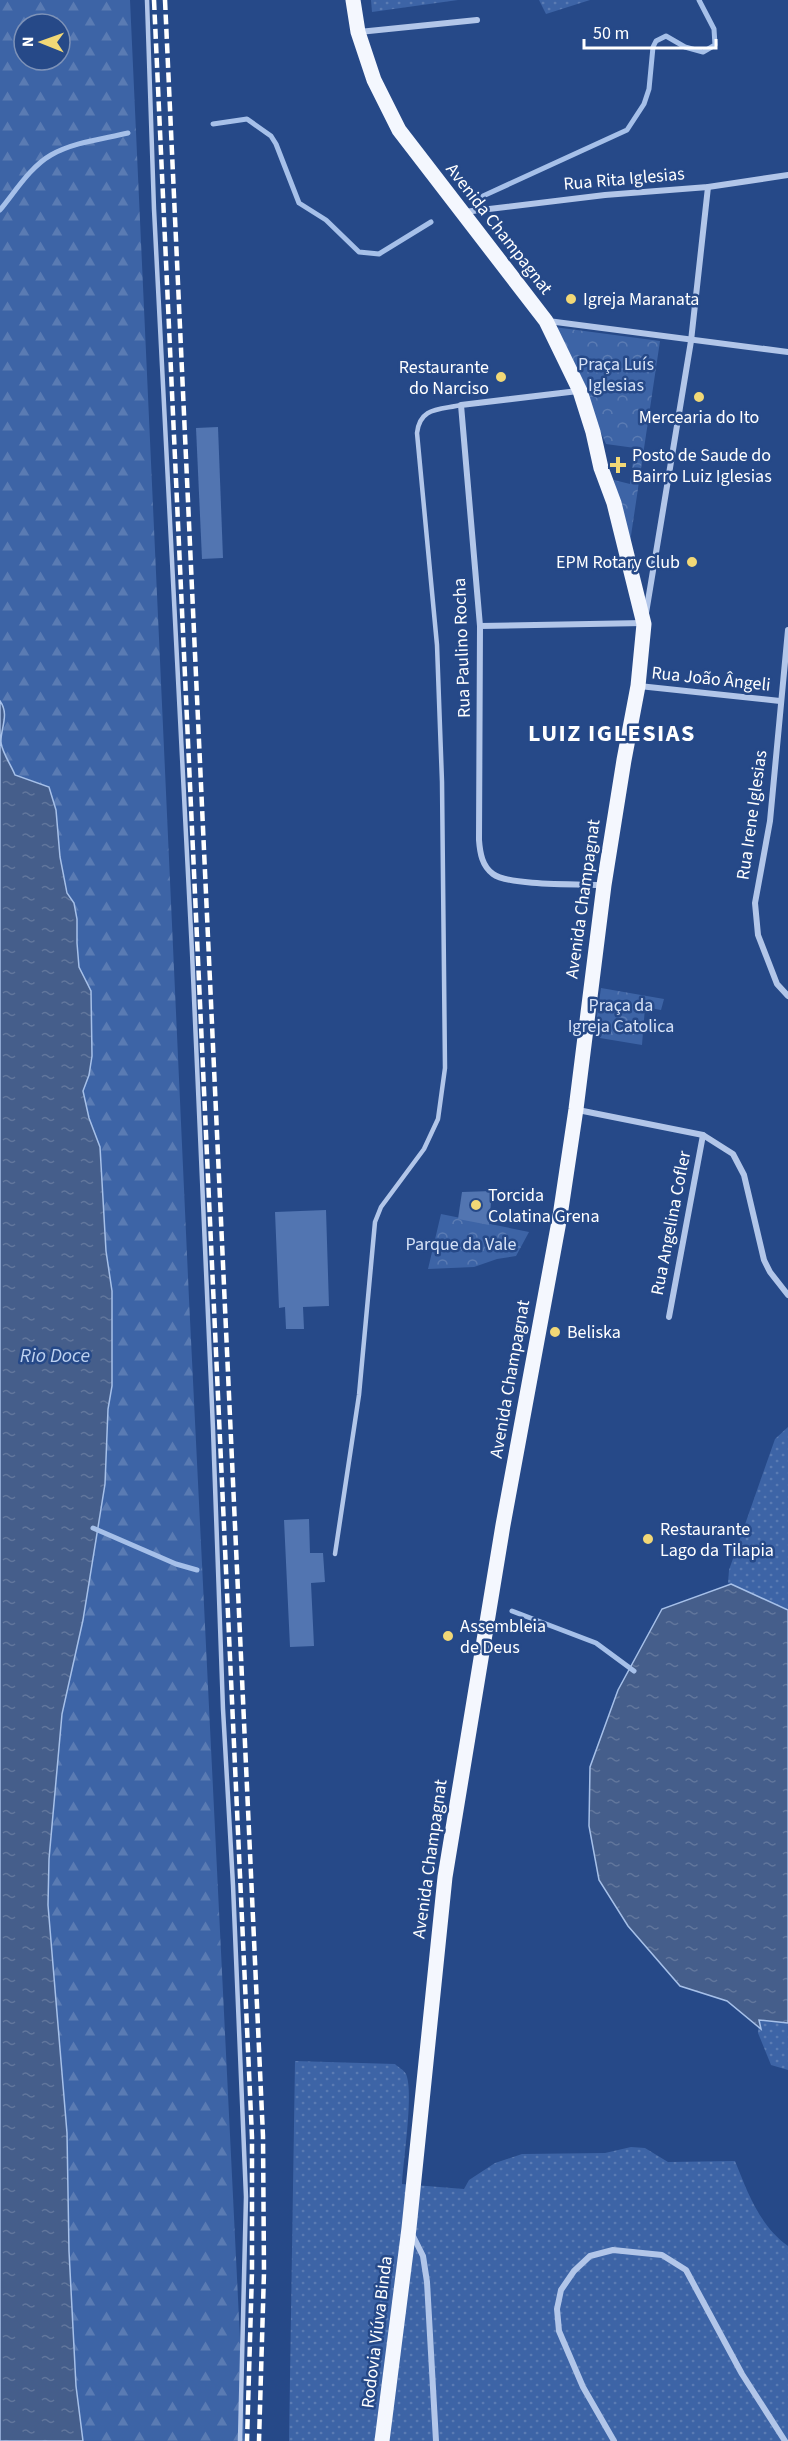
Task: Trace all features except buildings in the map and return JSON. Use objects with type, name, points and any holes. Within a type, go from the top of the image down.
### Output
[{"type":"main road","name":"Avenida Champagnat","points":[[353,0],[358,32],[374,80],[399,130],[546,321],[580,391],[594,432],[601,468],[614,504],[644,624],[638,686],[604,885],[560,1216],[503,1525],[445,1877],[409,2228]]},
{"type":"main road","name":"Rodovia Viúva Binda","points":[[382,2441],[409,2228]]},
{"type":"street","points":[[358,32],[477,20]]},
{"type":"street","name":"Rua Rita Iglesias","points":[[463,212],[605,195],[708,187],[788,175]]},
{"type":"street","points":[[480,626],[644,624],[691,341],[708,187]]},
{"type":"street","points":[[546,321],[788,352]]},
{"type":"street","points":[[461,405],[580,391]]},
{"type":"street","name":"Rua Paulino Rocha","points":[[461,405],[480,626],[480,854],[487,869],[505,880],[604,885]]},
{"type":"street","name":"Rua Irene Iglesias","points":[[788,630],[770,821],[755,903],[758,935],[777,984],[788,996]]},
{"type":"street","name":"Rua João Ângeli","points":[[638,686],[780,701]]},
{"type":"street","points":[[576,1109],[703,1135],[733,1154],[744,1175],[764,1260],[770,1272],[788,1295]]},
{"type":"street","name":"Rua Angelina Cofler","points":[[669,1317],[703,1135]]},
{"type":"street","points":[[409,2228],[423,2256],[427,2282],[436,2441]]},
{"type":"street","points":[[614,2441],[584,2386],[563,2340],[557,2309],[561,2290],[574,2271],[590,2256],[613,2250],[662,2255],[686,2270],[742,2374],[785,2441]]},
{"type":"lane","points":[[147,0],[154,209],[192,952],[223,1709],[246,2197],[240,2441]]},
{"type":"lane","points":[[336,1554],[357,1405],[375,1222],[381,1207],[424,1149],[438,1119],[445,1068],[442,782],[437,645],[417,433],[418,422],[423,416],[431,411],[461,405]]},
{"type":"green space","points":[[0,0],[130,0],[189,1299],[245,2441],[83,2441],[76,2386],[69,2251],[67,2133],[48,1905],[49,1859],[62,1714],[83,1620],[105,1484],[108,1409],[112,1386],[112,1291],[106,1251],[100,1147],[89,1118],[83,1091],[89,1075],[92,1056],[91,991],[79,967],[77,919],[74,903],[68,893],[60,857],[56,810],[49,787],[15,775],[1,743],[3,706],[0,701]]},
{"type":"green space","points":[[371,0],[458,0],[372,12]]},
{"type":"green space","points":[[539,0],[590,0],[546,14]]},
{"type":"green space","name":"Praça Luís Iglesias","points":[[554,327],[660,341],[629,549],[614,480],[630,484],[635,448],[606,444]]},
{"type":"green space","name":"Praça da Igreja Catolica","points":[[601,988],[664,999],[661,1010],[645,1007],[642,1045],[594,1037]]},
{"type":"green space","name":"Parque da Vale","points":[[441,1214],[529,1232],[516,1256],[497,1259],[474,1267],[428,1269]]},
{"type":"green space","points":[[788,1427],[788,1610],[728,1583],[729,1570],[775,1439]]},
{"type":"green space","points":[[759,2020],[788,2023],[788,2070],[771,2065],[758,2033]]},
{"type":"green space","points":[[295,2061],[395,2064],[406,2074],[409,2111],[402,2184],[464,2189],[469,2180],[495,2163],[522,2154],[605,2153],[631,2147],[645,2148],[668,2162],[735,2161],[762,2218],[778,2238],[788,2246],[788,2441],[289,2441]]},
{"type":"water","name":"Rio Doce","points":[[0,701],[4,712],[1,743],[15,775],[49,787],[56,810],[60,857],[67,893],[74,903],[77,919],[79,967],[91,991],[92,1056],[89,1075],[83,1091],[89,1118],[100,1147],[106,1251],[112,1291],[112,1386],[108,1409],[105,1484],[83,1620],[62,1714],[49,1859],[48,1905],[67,2133],[69,2251],[76,2386],[83,2441],[0,2441]]},
{"type":"water","points":[[731,1584],[788,1610],[788,2023],[759,2020],[761,2029],[727,2001],[680,1986],[628,1926],[599,1880],[589,1826],[590,1767],[618,1690],[662,1609]]},
{"type":"waterway","points":[[483,196],[627,130],[644,104],[649,89],[653,47],[656,41],[666,36],[685,47],[703,52],[715,45],[714,29],[699,0]]},
{"type":"waterway","points":[[213,124],[247,119],[271,136],[299,203],[326,220],[359,252],[379,254],[431,222]]},
{"type":"waterway","points":[[0,210],[30,173],[51,155],[79,144],[128,133]]},
{"type":"waterway","points":[[93,1528],[176,1564],[197,1570]]},
{"type":"waterway","points":[[512,1611],[596,1643],[634,1671]]},
{"type":"railway","points":[[154,0],[252,2137],[252,2272],[247,2441]]},
{"type":"railway","points":[[165,0],[263,2136],[264,2272],[259,2441]]},
{"type":"place","name":"Igreja Maranata","points":[[571,299]]},
{"type":"place","name":"Restaurante do Narciso","points":[[501,377]]},
{"type":"place","name":"Mercearia do Ito","points":[[699,397]]},
{"type":"place","name":"Posto de Saude do Bairro Luiz Iglesias","points":[[618,465]]},
{"type":"place","name":"EPM Rotary Club","points":[[692,562]]},
{"type":"place","name":"Torcida Colatina Grena","points":[[476,1205]]},
{"type":"place","name":"Beliska","points":[[555,1332]]},
{"type":"place","name":"Restaurante Lago da Tilapia","points":[[648,1539]]},
{"type":"place","name":"Assembleia de Deus","points":[[448,1636]]},
{"type":"district","name":"LUIZ IGLESIAS","points":[[612,733]]}]
